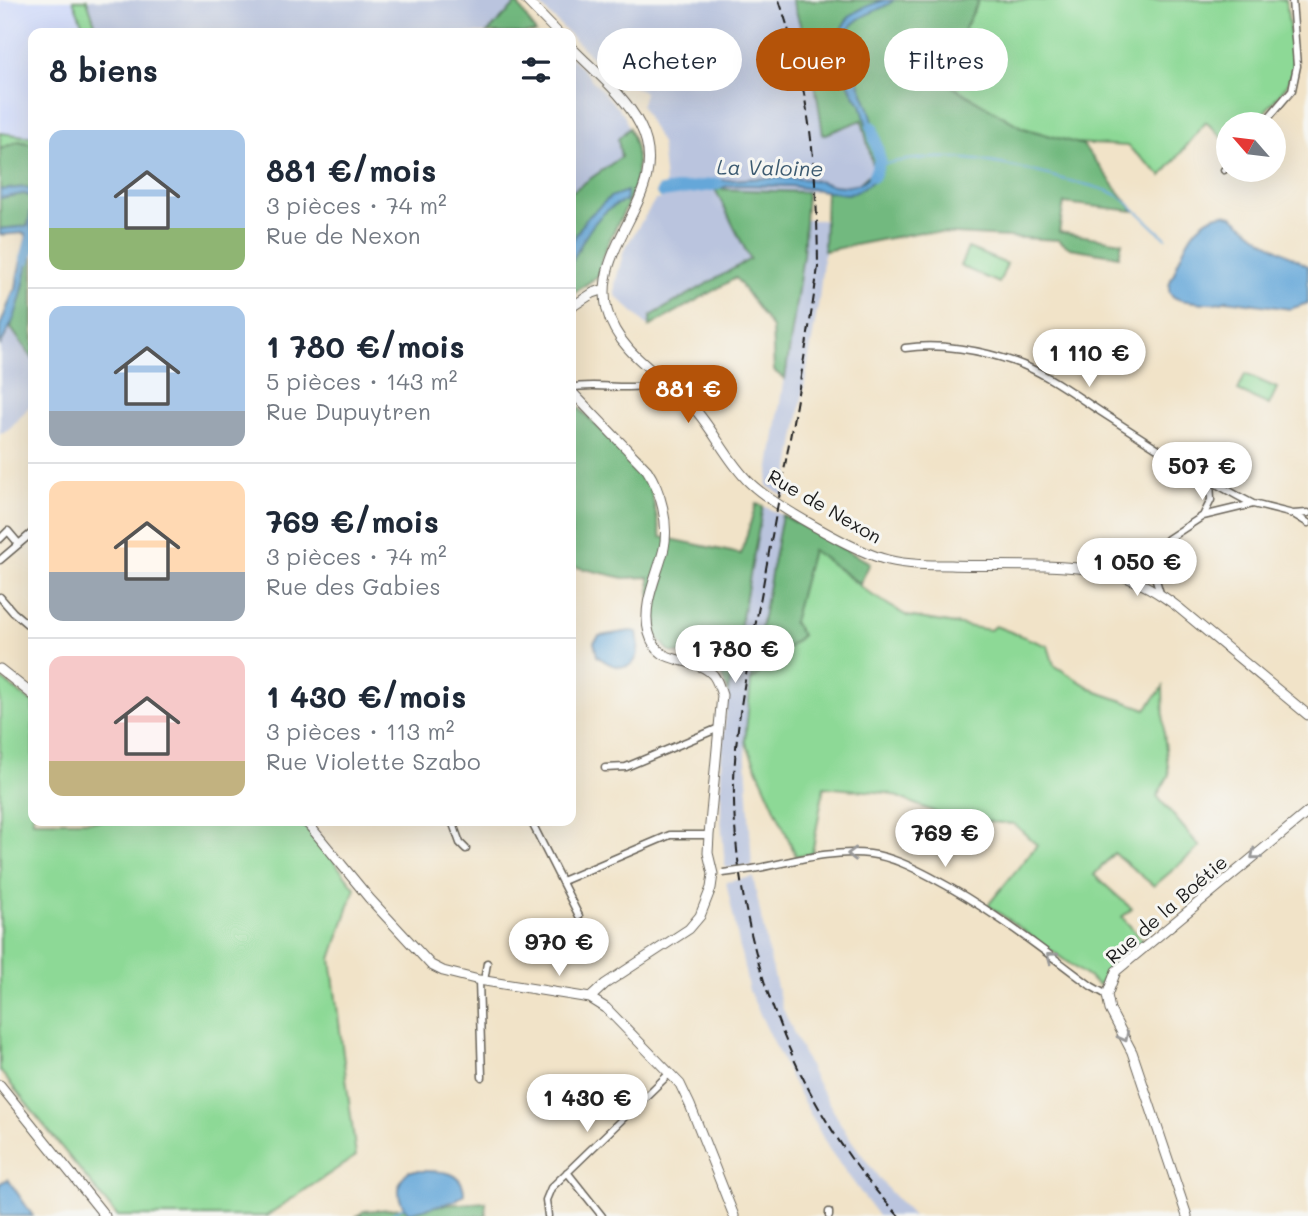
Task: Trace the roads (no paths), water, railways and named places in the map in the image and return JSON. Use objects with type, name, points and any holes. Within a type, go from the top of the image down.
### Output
[{"type":"street","points":[[526,0],[553,28]]},
{"type":"street","points":[[1274,112],[1293,90],[1297,66],[1292,0]]},
{"type":"street","name":"Rue de Nexon","points":[[576,53],[630,109],[647,143],[650,163],[647,184],[640,201],[610,257],[604,289],[609,318],[631,352],[693,407],[749,481],[786,508],[867,554],[887,560],[915,564],[1076,569],[1120,576],[1142,584],[1160,593],[1308,715]]},
{"type":"street","points":[[576,304],[604,289]]},
{"type":"street","points":[[905,348],[924,345],[979,352],[1017,363],[1056,383],[1210,481],[1253,504],[1293,514],[1308,523]]},
{"type":"street","points":[[576,387],[645,386],[662,379]]},
{"type":"street","points":[[576,395],[647,470],[662,503],[664,546],[649,597],[648,631],[655,647],[663,655],[698,665],[711,672],[722,695],[708,853],[718,874],[707,901],[700,916],[689,929],[605,984],[590,998]]},
{"type":"street","points":[[1203,516],[1211,500],[1210,481]]},
{"type":"street","points":[[1120,576],[1203,516],[1253,504]]},
{"type":"street","points":[[1293,514],[1308,513]]},
{"type":"street","points":[[0,539],[8,531],[19,544]]},
{"type":"street","points":[[0,560],[28,536]]},
{"type":"street","points":[[1156,552],[1153,570],[1160,593]]},
{"type":"street","points":[[1142,584],[1153,570]]},
{"type":"street","points":[[0,597],[28,625]]},
{"type":"street","points":[[0,669],[28,691]]},
{"type":"street","points":[[605,768],[625,767],[719,728]]},
{"type":"street","name":"Rue de la Boétie","points":[[1188,1216],[1132,1052],[1110,1010],[1107,995],[1116,971],[1308,812]]},
{"type":"street","points":[[310,826],[395,928],[431,965],[443,971],[482,980],[590,998],[606,1008],[680,1084],[734,1216]]},
{"type":"street","points":[[454,826],[460,843],[466,849]]},
{"type":"street","points":[[534,826],[579,916]]},
{"type":"street","points":[[562,881],[670,835],[709,835]]},
{"type":"street","points":[[718,874],[837,853],[872,854],[892,860],[912,867],[985,907],[1107,995]]},
{"type":"street","points":[[482,1077],[482,980],[487,963]]},
{"type":"street","points":[[548,1216],[546,1200],[551,1188],[670,1073]]},
{"type":"street","points":[[0,1085],[105,1216]]},
{"type":"street","points":[[567,1172],[603,1216]]},
{"type":"water","points":[[884,0],[894,0],[856,21],[850,28],[842,28],[854,13]]},
{"type":"water","points":[[852,91],[862,91],[871,114],[880,169],[877,177],[854,193],[791,186],[733,185],[715,189],[701,187],[700,182],[778,178],[847,186],[858,184],[869,176],[874,168],[875,158],[861,104]]},
{"type":"water","points":[[25,187],[28,188],[28,195],[0,198],[0,190]]},
{"type":"water","points":[[627,191],[625,201],[606,211],[598,219],[576,253],[576,235],[585,220],[610,197]]},
{"type":"water","points":[[1224,214],[1232,216],[1264,241],[1308,266],[1308,303],[1290,309],[1227,300],[1219,303],[1188,301],[1172,296],[1169,291],[1170,283],[1191,236],[1205,221]]},
{"type":"water","points":[[28,226],[28,261],[24,285],[15,316],[0,346],[0,326],[16,289],[27,236],[24,233],[0,235],[0,229]]},
{"type":"water","points":[[637,632],[638,653],[630,665],[616,666],[597,656],[594,642],[599,636]]},
{"type":"water","points":[[409,1171],[452,1174],[458,1178],[464,1194],[455,1201],[409,1213],[402,1203],[399,1186]]},
{"type":"water","points":[[8,1179],[33,1216],[0,1216],[0,1183]]},
{"type":"waterway","name":"La Valoine","points":[[872,127],[880,160],[874,176]]},
{"type":"waterway","points":[[880,165],[928,158],[974,160],[1092,186],[1123,199],[1166,238]]},
{"type":"waterway","name":"La Valoine","points":[[662,192],[718,184]]},
{"type":"waterway","name":"La Valoine","points":[[26,259],[28,252]]},
{"type":"waterway","points":[[389,1216],[403,1207]]},
{"type":"railway","points":[[779,0],[798,68],[810,132],[816,197],[818,267],[799,389],[741,709],[734,780],[736,838],[743,897],[757,956],[775,1014],[799,1070],[828,1123],[861,1172],[899,1216]]}]
